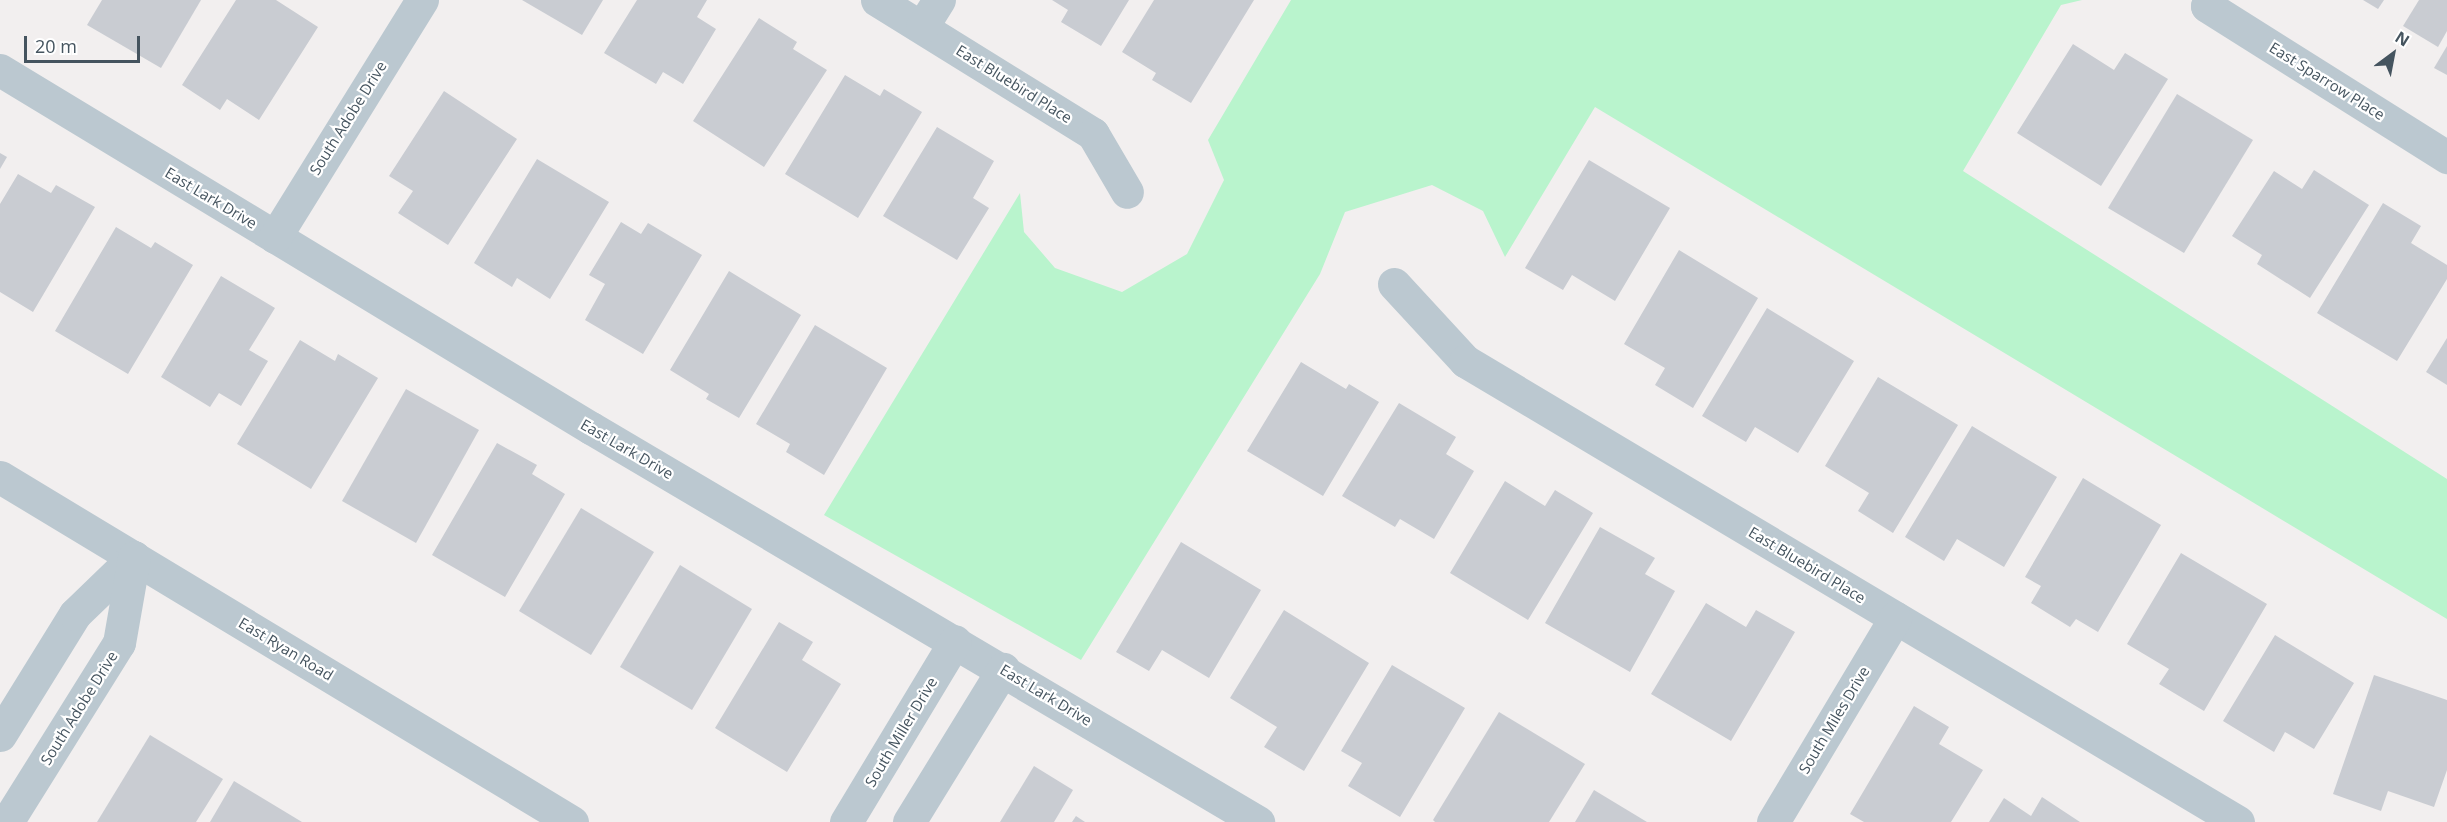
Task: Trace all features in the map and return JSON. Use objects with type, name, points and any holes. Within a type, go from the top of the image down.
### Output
[{"type":"street","name":"South Adobe Drive","points":[[275,237],[422,0]]},
{"type":"street","name":"East Bluebird Place","points":[[876,0],[931,13],[1094,134],[1127,192]]},
{"type":"street","name":"East Sparrow Place","points":[[2209,3],[2447,157]]},
{"type":"street","name":"East Lark Drive","points":[[0,70],[275,237],[1258,822]]},
{"type":"street","name":"East Bluebird Place","points":[[1394,284],[1466,361],[2238,822]]},
{"type":"street","name":"East Ryan Road","points":[[0,477],[572,822]]},
{"type":"street","name":"South Adobe Drive","points":[[8,822],[119,643],[134,557]]},
{"type":"street","points":[[0,735],[75,614],[134,557]]},
{"type":"street","name":"South Miles Drive","points":[[1773,822],[1895,618]]},
{"type":"street","name":"South Miller Drive","points":[[846,822],[955,641]]},
{"type":"street","points":[[909,822],[1003,669]]},
{"type":"green space","points":[[1291,0],[2082,0],[2061,5],[1963,171],[2447,479],[2447,619],[1595,107],[1505,257],[1483,211],[1432,185],[1345,212],[1320,274],[1081,660],[824,515],[1020,193],[1024,232],[1055,268],[1122,292],[1187,254],[1224,180],[1208,140]]},
{"type":"building","points":[[102,0],[201,0],[161,68],[87,25]]},
{"type":"building","points":[[236,0],[276,0],[318,27],[259,120],[227,99],[220,110],[182,85]]},
{"type":"building","points":[[522,0],[603,0],[582,35]]},
{"type":"building","points":[[637,0],[707,0],[697,17],[716,29],[683,84],[663,72],[656,84],[604,53]]},
{"type":"building","points":[[1052,0],[1129,0],[1101,46],[1061,22],[1068,10]]},
{"type":"building","points":[[1154,0],[1254,0],[1191,103],[1152,80],[1156,73],[1122,52]]},
{"type":"building","points":[[2363,0],[2384,0],[2378,9]]},
{"type":"building","points":[[2419,0],[2447,0],[2447,31],[2438,47],[2403,26]]},
{"type":"building","points":[[759,18],[797,42],[793,49],[827,70],[764,167],[693,121]]},
{"type":"building","points":[[2073,44],[2114,70],[2125,53],[2168,79],[2101,186],[2017,133]]},
{"type":"building","points":[[2447,46],[2447,75],[2434,68]]},
{"type":"building","points":[[845,75],[880,96],[884,89],[922,112],[858,218],[785,174]]},
{"type":"building","points":[[444,91],[517,139],[448,245],[398,213],[413,191],[389,176]]},
{"type":"building","points":[[2177,94],[2253,140],[2184,253],[2108,208]]},
{"type":"building","points":[[937,127],[994,161],[973,198],[989,208],[957,260],[883,216]]},
{"type":"building","points":[[0,153],[7,157],[0,169]]},
{"type":"building","points":[[537,159],[609,202],[550,299],[517,278],[512,287],[474,263]]},
{"type":"building","points":[[1589,160],[1670,208],[1615,301],[1572,275],[1563,290],[1525,268]]},
{"type":"building","points":[[2314,170],[2369,205],[2310,298],[2257,264],[2262,255],[2232,236],[2274,171],[2302,189]]},
{"type":"building","points":[[18,174],[51,193],[56,185],[95,207],[33,312],[0,292],[0,204]]},
{"type":"building","points":[[2383,203],[2421,226],[2411,243],[2447,265],[2447,279],[2397,361],[2317,313]]},
{"type":"building","points":[[621,222],[641,234],[648,223],[702,255],[643,354],[585,320],[605,284],[589,275]]},
{"type":"building","points":[[116,227],[151,248],[155,242],[193,265],[128,374],[55,331]]},
{"type":"building","points":[[1679,250],[1758,298],[1693,408],[1655,385],[1665,368],[1624,344]]},
{"type":"building","points":[[729,271],[801,315],[739,418],[706,399],[709,394],[670,370]]},
{"type":"building","points":[[221,276],[275,308],[249,350],[268,361],[241,406],[219,393],[210,407],[161,377]]},
{"type":"building","points":[[1767,308],[1854,361],[1798,453],[1755,427],[1746,442],[1702,416]]},
{"type":"building","points":[[815,325],[887,368],[824,475],[786,452],[790,444],[756,424]]},
{"type":"building","points":[[2447,338],[2447,385],[2426,372]]},
{"type":"building","points":[[300,340],[335,361],[338,354],[378,378],[311,489],[237,444]]},
{"type":"building","points":[[1301,362],[1346,389],[1349,384],[1379,402],[1323,496],[1247,451]]},
{"type":"building","points":[[1878,377],[1958,425],[1893,533],[1858,511],[1869,493],[1825,466]]},
{"type":"building","points":[[406,389],[479,430],[416,543],[342,501]]},
{"type":"building","points":[[1399,403],[1456,437],[1446,454],[1474,471],[1434,539],[1400,519],[1395,527],[1342,496]]},
{"type":"building","points":[[1972,426],[2057,477],[2004,567],[1957,539],[1944,561],[1905,537]]},
{"type":"building","points":[[497,443],[537,465],[532,474],[565,494],[505,597],[432,555]]},
{"type":"building","points":[[2083,478],[2161,525],[2098,632],[2076,619],[2070,627],[2031,603],[2041,586],[2025,577]]},
{"type":"building","points":[[1505,481],[1545,506],[1555,490],[1593,513],[1528,620],[1450,573]]},
{"type":"building","points":[[581,508],[654,552],[591,655],[519,611]]},
{"type":"building","points":[[1600,527],[1655,558],[1645,574],[1675,591],[1630,672],[1545,623]]},
{"type":"building","points":[[1181,542],[1261,590],[1209,678],[1162,650],[1149,671],[1116,652]]},
{"type":"building","points":[[2181,553],[2267,604],[2204,711],[2159,684],[2169,669],[2127,644]]},
{"type":"building","points":[[680,565],[752,609],[692,710],[620,667]]},
{"type":"building","points":[[1706,603],[1746,627],[1756,610],[1795,632],[1731,741],[1651,694]]},
{"type":"building","points":[[1284,610],[1369,663],[1304,771],[1264,747],[1277,727],[1230,698]]},
{"type":"building","points":[[779,622],[813,642],[802,660],[841,684],[787,772],[715,728]]},
{"type":"building","points":[[2275,635],[2354,683],[2314,749],[2285,732],[2274,752],[2223,721]]},
{"type":"building","points":[[1392,665],[1465,708],[1400,817],[1348,786],[1362,763],[1341,751]]},
{"type":"building","points":[[2374,675],[2447,700],[2447,770],[2434,807],[2388,791],[2381,811],[2333,794]]},
{"type":"building","points":[[1914,706],[1949,727],[1939,744],[1983,770],[1951,822],[1864,822],[1850,814]]},
{"type":"building","points":[[1499,712],[1585,764],[1549,822],[1435,822],[1433,820]]},
{"type":"building","points":[[150,735],[223,779],[196,822],[97,822]]},
{"type":"building","points":[[1034,766],[1073,790],[1054,822],[1000,822]]},
{"type":"building","points":[[234,781],[302,822],[210,822]]},
{"type":"building","points":[[1594,790],[1647,822],[1575,822]]},
{"type":"building","points":[[2042,797],[2080,822],[1989,822],[2004,798],[2031,816]]},
{"type":"building","points":[[1076,816],[1085,822],[1072,822]]}]
